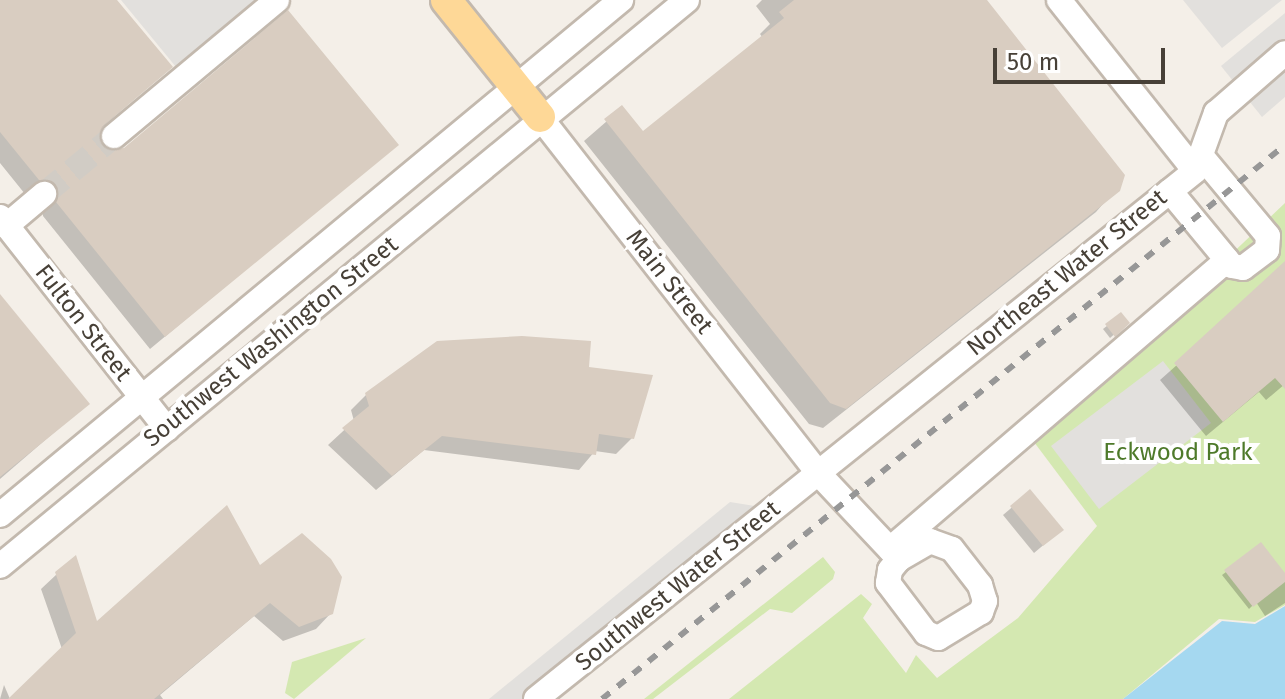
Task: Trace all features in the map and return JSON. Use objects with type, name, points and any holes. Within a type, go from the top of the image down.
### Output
[{"type":"main road","name":"Main Street","points":[[446,0],[540,117]]},
{"type":"street","points":[[114,136],[277,0]]},
{"type":"street","name":"Southwest Washington Street","points":[[0,515],[621,0]]},
{"type":"street","name":"Southwest Washington Street","points":[[0,566],[540,117],[687,0]]},
{"type":"street","points":[[1059,0],[1199,164],[1277,230],[1267,250],[1243,268],[1227,260],[1170,191]]},
{"type":"street","points":[[1199,164],[1205,134],[1216,113],[1285,53]]},
{"type":"street","name":"Main Street","points":[[540,117],[819,474],[894,554],[1227,260]]},
{"type":"street","name":"Northeast Water Street","points":[[819,474],[1170,191],[1199,164]]},
{"type":"street","points":[[3,222],[44,194]]},
{"type":"street","name":"Fulton Street","points":[[3,222],[167,429]]},
{"type":"street","name":"Southwest Water Street","points":[[536,699],[819,474]]},
{"type":"green space","name":"Eckwood Park","points":[[1285,203],[1285,605],[1255,622],[1219,619],[1123,699],[729,699],[861,594],[872,604],[863,618],[906,673],[916,655],[937,678],[1018,618],[1097,526],[1034,442]]},
{"type":"green space","points":[[823,557],[835,572],[833,579],[792,613],[770,609],[653,699],[644,699]]},
{"type":"green space","points":[[366,638],[294,699],[285,693],[292,662]]},
{"type":"shaded area","points":[[121,0],[259,0],[176,67]]},
{"type":"shaded area","points":[[1183,0],[1282,0],[1222,48]]},
{"type":"shaded area","points":[[1285,13],[1285,97],[1262,117],[1221,66]]},
{"type":"shaded area","points":[[1163,361],[1211,423],[1099,509],[1051,446]]},
{"type":"shaded area","points":[[730,502],[774,509],[538,699],[489,699]]},
{"type":"water","points":[[1285,606],[1285,699],[1123,699],[1222,621],[1255,624]]},
{"type":"building","points":[[0,0],[117,0],[173,67],[104,125],[99,139],[110,150],[124,148],[288,10],[399,145],[165,337],[56,202],[56,185],[39,180],[0,132]]},
{"type":"building","points":[[794,0],[987,0],[1125,175],[1120,191],[846,409],[830,403],[604,119],[622,105],[643,131],[784,18],[779,12]]},
{"type":"building","points":[[1285,261],[1285,389],[1275,378],[1223,422],[1174,363]]},
{"type":"building","points":[[0,294],[90,404],[0,477]]},
{"type":"building","points":[[1121,312],[1130,323],[1115,337],[1105,324]]},
{"type":"building","points":[[522,336],[591,341],[589,367],[653,375],[634,439],[599,434],[596,455],[442,436],[392,476],[342,428],[369,406],[365,393],[437,341]]},
{"type":"building","points":[[1030,489],[1064,530],[1043,546],[1010,506]]},
{"type":"building","points":[[227,505],[260,565],[302,533],[331,559],[342,577],[333,614],[299,627],[270,603],[154,699],[8,699],[76,633],[55,572],[76,555],[97,621]]},
{"type":"building","points":[[1261,542],[1285,573],[1285,582],[1253,607],[1224,570]]},
{"type":"tunnel","points":[[44,194],[114,136]]},
{"type":"railway","points":[[602,699],[1285,145]]}]
